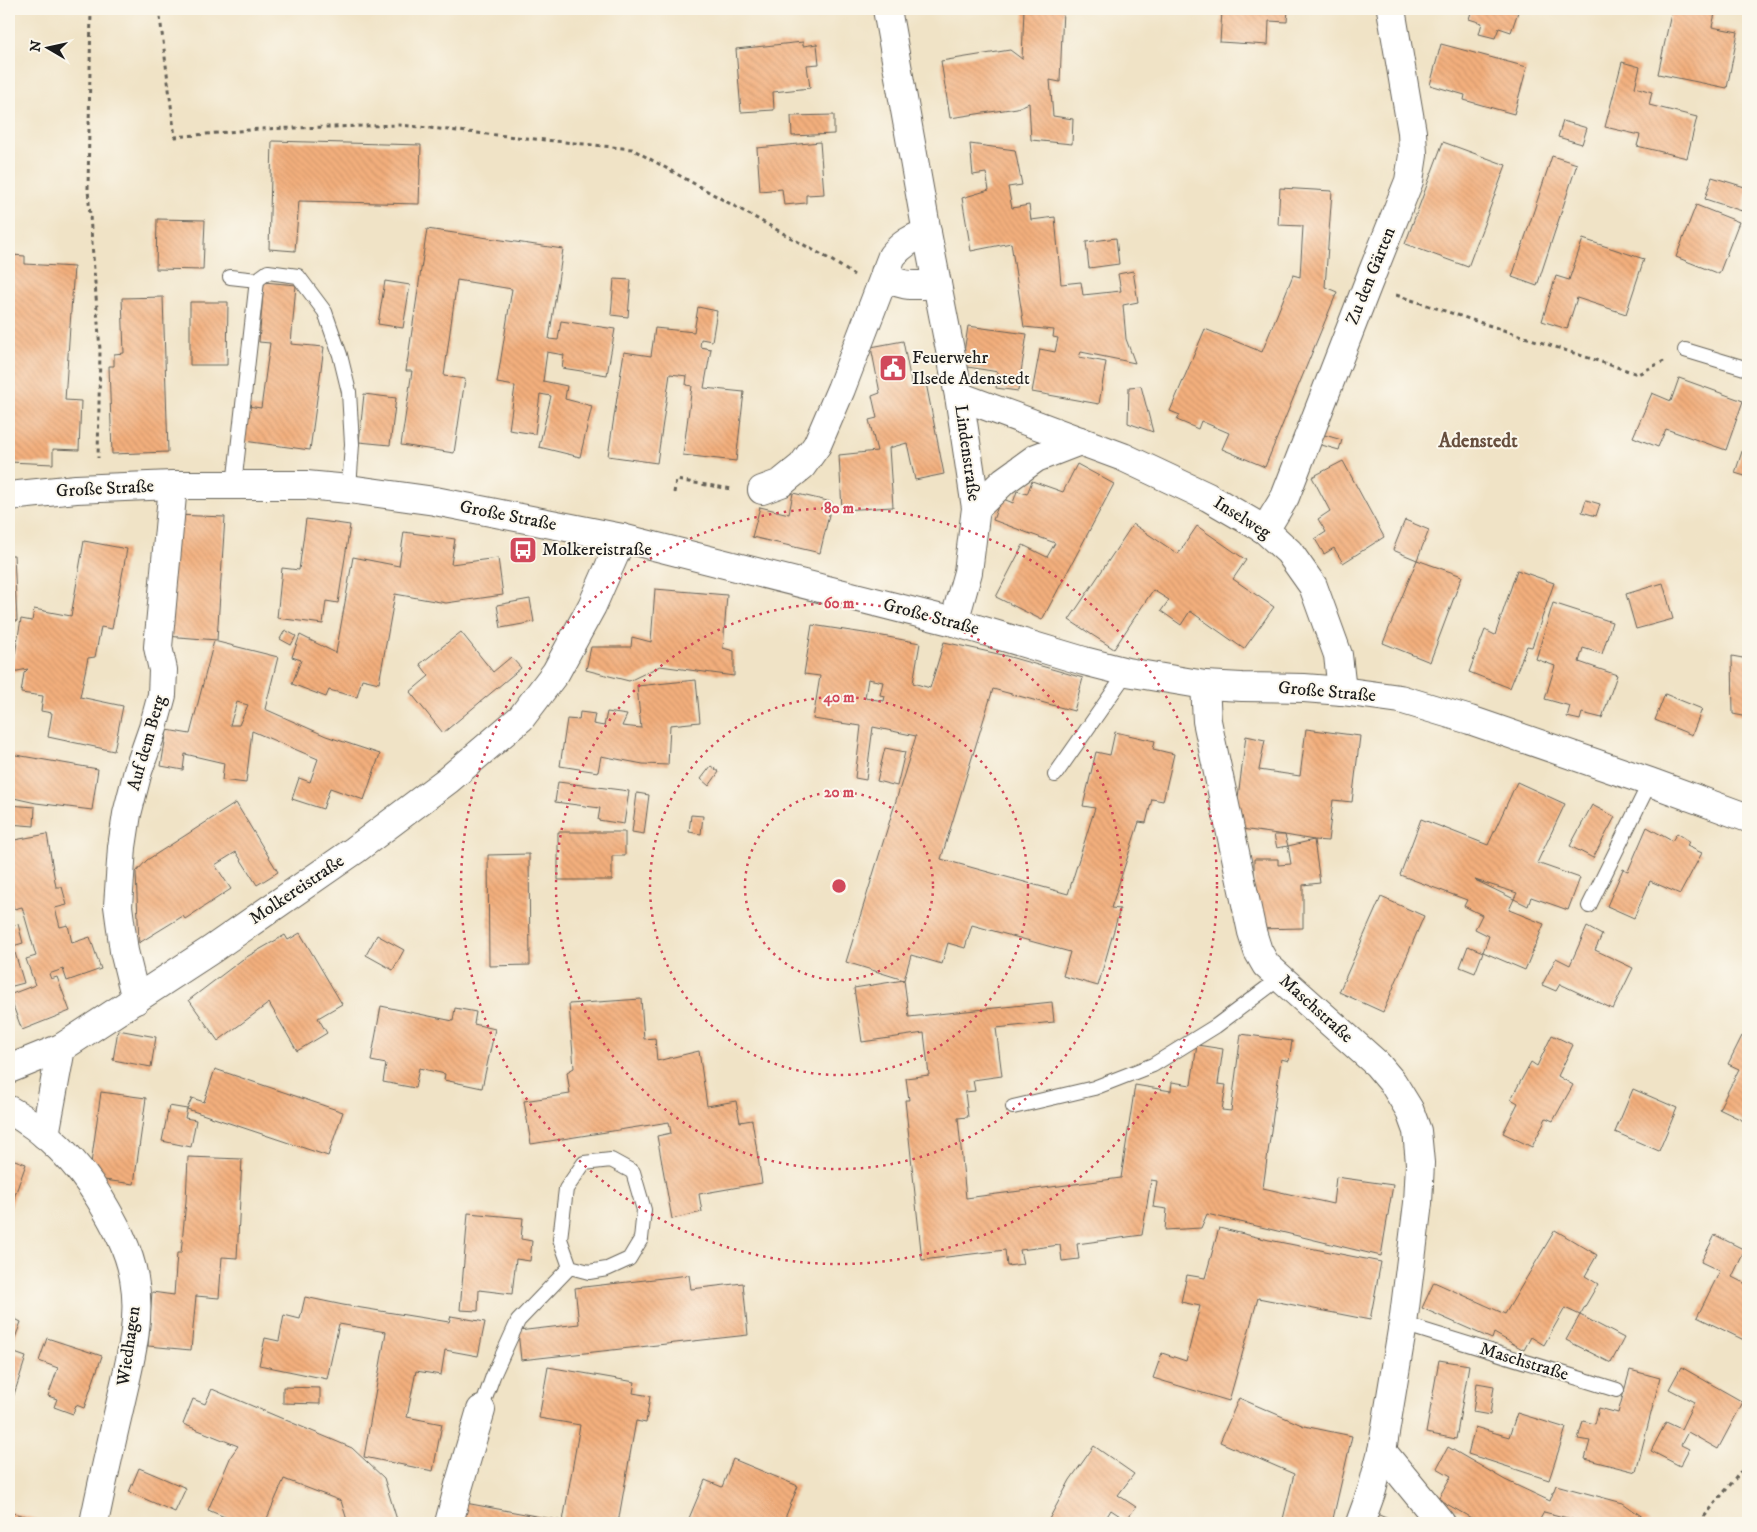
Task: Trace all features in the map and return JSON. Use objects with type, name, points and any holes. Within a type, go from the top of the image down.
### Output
[{"type":"street","name":"Lindenstraße","points":[[887,9],[927,233],[959,396],[976,508],[968,572],[954,622]]},
{"type":"street","name":"Zu den Gärten","points":[[1265,530],[1286,497],[1409,182],[1413,155],[1412,132],[1391,9]]},
{"type":"street","points":[[762,490],[781,483],[802,466],[816,445],[841,389],[892,256],[912,238],[927,233]]},
{"type":"street","points":[[881,282],[891,280],[907,286],[937,284]]},
{"type":"street","name":"Inselweg","points":[[959,396],[1123,457],[1208,497],[1265,530],[1289,552],[1313,586],[1338,655],[1342,691]]},
{"type":"street","points":[[976,508],[1004,481],[1036,458],[1080,441]]},
{"type":"street","name":"Große Straße","points":[[9,496],[98,488],[173,485],[306,485],[349,488],[435,501],[622,538],[954,622],[1084,661],[1128,672],[1205,684],[1242,687],[1304,688],[1400,699],[1470,720],[1748,818]]},
{"type":"street","name":"Auf dem Berg","points":[[136,1000],[124,951],[118,906],[128,814],[138,771],[162,695],[163,670],[158,647],[173,485]]},
{"type":"street","name":"Molkereistraße","points":[[9,1068],[61,1048],[136,1000],[355,850],[448,780],[521,718],[556,672],[592,606],[622,538]]},
{"type":"street","name":"Maschstraße","points":[[1205,684],[1207,721],[1252,932],[1258,951],[1266,965],[1377,1064],[1393,1083],[1412,1116],[1417,1131],[1420,1163],[1418,1203],[1402,1324],[1382,1451],[1372,1490],[1360,1523]]},
{"type":"street","points":[[45,1135],[61,1048]]},
{"type":"street","name":"Wiedhagen","points":[[9,1110],[45,1135],[71,1159],[90,1183],[116,1226],[128,1254],[134,1279],[137,1308],[133,1344],[94,1523]]},
{"type":"street","points":[[449,1523],[481,1410]]},
{"type":"street","points":[[1382,1451],[1441,1523]]},
{"type":"lane","points":[[230,277],[257,280],[268,272],[298,276],[325,312],[340,355],[349,392],[352,444],[349,488]]},
{"type":"lane","points":[[234,485],[257,280]]},
{"type":"lane","points":[[1685,350],[1748,369]]},
{"type":"lane","points":[[1055,775],[1128,672]]},
{"type":"lane","points":[[1589,906],[1650,782]]},
{"type":"lane","points":[[1013,1107],[1094,1088],[1153,1065],[1216,1026],[1280,978]]},
{"type":"lane","points":[[611,1160],[633,1172],[644,1210],[641,1239],[628,1259],[607,1269],[589,1272],[570,1268],[560,1240],[566,1189],[584,1163],[611,1160]]},
{"type":"lane","points":[[481,1410],[493,1376],[518,1321],[570,1268]]},
{"type":"lane","name":"Maschstraße","points":[[1402,1324],[1616,1390]]},
{"type":"path","points":[[91,9],[88,188],[100,350],[98,488]]},
{"type":"path","points":[[160,9],[175,137],[259,129],[400,125],[632,149],[831,260],[881,282]]},
{"type":"path","points":[[1367,286],[1638,374],[1685,350]]},
{"type":"path","points":[[674,492],[676,480],[729,489],[762,490]]},
{"type":"path","points":[[1699,1523],[1748,1464]]},
{"type":"building","points":[[1024,9],[1063,9],[1060,82],[1050,80],[1053,116],[1073,119],[1072,144],[1031,140],[1029,103],[1017,108],[950,118],[941,61],[1010,50],[1022,59]]},
{"type":"building","points":[[1203,9],[1288,9],[1287,22],[1269,21],[1268,45],[1220,42],[1222,11]]},
{"type":"building","points":[[1472,9],[1519,9],[1511,32],[1499,28],[1495,38],[1479,34],[1482,23],[1469,19]]},
{"type":"building","points":[[1672,9],[1716,9],[1712,27],[1738,32],[1727,88],[1658,74]]},
{"type":"building","points":[[803,42],[803,46],[817,44],[819,64],[807,65],[810,88],[773,92],[774,110],[741,112],[736,49]]},
{"type":"building","points":[[1441,44],[1527,67],[1514,114],[1464,100],[1465,95],[1430,85]]},
{"type":"building","points":[[1622,62],[1640,67],[1635,87],[1652,92],[1649,105],[1697,117],[1687,158],[1637,146],[1640,135],[1605,127]]},
{"type":"building","points":[[834,115],[834,134],[792,136],[791,116]]},
{"type":"building","points":[[1563,121],[1587,128],[1582,144],[1558,137]]},
{"type":"building","points":[[272,141],[421,145],[419,204],[299,201],[295,251],[269,249]]},
{"type":"building","points":[[820,142],[824,194],[806,195],[806,203],[784,205],[782,189],[760,191],[757,148]]},
{"type":"building","points":[[1443,142],[1506,165],[1468,267],[1405,244]]},
{"type":"building","points":[[970,144],[1015,150],[1022,185],[1008,187],[1012,208],[1029,205],[1031,220],[1055,217],[1061,284],[1081,282],[1083,295],[1121,291],[1118,274],[1133,271],[1138,302],[1123,305],[1126,339],[1135,363],[1081,352],[1079,357],[1106,362],[1099,404],[1032,392],[1040,349],[1055,352],[1058,338],[1053,337],[1054,330],[1024,327],[1011,243],[971,251],[962,198],[989,190],[986,173],[973,175]]},
{"type":"building","points":[[1552,156],[1577,164],[1537,286],[1512,277]]},
{"type":"building","points":[[1712,177],[1748,188],[1742,211],[1705,199]]},
{"type":"building","points":[[1280,188],[1332,191],[1325,287],[1337,292],[1265,467],[1222,449],[1229,433],[1201,421],[1198,429],[1177,420],[1180,415],[1170,411],[1205,329],[1262,352],[1293,275],[1300,277],[1303,226],[1278,225]]},
{"type":"building","points":[[1696,205],[1739,222],[1719,274],[1676,257]]},
{"type":"building","points":[[157,219],[205,220],[203,270],[156,269]]},
{"type":"building","points":[[427,229],[563,249],[549,339],[558,340],[561,321],[615,329],[607,375],[562,368],[564,355],[547,352],[543,381],[567,386],[565,399],[592,406],[580,457],[539,447],[551,396],[540,394],[535,434],[509,430],[515,386],[497,383],[512,289],[457,280],[444,376],[465,379],[454,453],[401,445],[412,371],[406,371]]},
{"type":"building","points":[[1116,238],[1119,264],[1089,268],[1086,242]]},
{"type":"building","points":[[1583,239],[1644,259],[1626,314],[1577,298],[1567,329],[1542,321],[1556,276],[1569,280]]},
{"type":"building","points":[[12,255],[25,256],[25,264],[74,267],[65,400],[81,401],[79,450],[53,449],[53,464],[9,462],[9,263],[12,263]]},
{"type":"building","points":[[614,279],[631,280],[628,317],[611,315]]},
{"type":"building","points":[[385,281],[410,285],[403,328],[378,324]]},
{"type":"building","points":[[264,282],[296,285],[291,344],[324,347],[310,450],[244,441],[248,406],[261,408],[270,343],[259,342]]},
{"type":"building","points":[[163,297],[168,452],[112,454],[109,366],[114,366],[114,354],[124,353],[122,298]]},
{"type":"building","points":[[190,302],[228,302],[227,365],[190,365]]},
{"type":"building","points":[[698,307],[717,311],[712,341],[701,339],[700,347],[711,349],[704,388],[744,392],[736,461],[683,455],[692,386],[686,385],[687,376],[670,374],[657,463],[608,456],[624,352],[651,356],[655,328],[694,332]]},
{"type":"building","points":[[968,326],[1027,334],[1018,391],[996,388],[998,372],[962,366]]},
{"type":"building","points":[[903,341],[912,387],[926,383],[944,474],[915,480],[907,443],[889,448],[893,507],[842,510],[839,455],[877,451],[869,420],[877,418],[872,396],[880,393],[871,347]]},
{"type":"building","points":[[1679,378],[1743,401],[1726,450],[1666,429],[1658,447],[1633,437],[1652,393],[1671,401]]},
{"type":"building","points":[[1141,386],[1153,432],[1128,423],[1129,387]]},
{"type":"building","points":[[364,394],[396,398],[390,445],[359,442]]},
{"type":"building","points":[[1748,433],[1748,477],[1735,473]]},
{"type":"building","points":[[1321,434],[1342,440],[1339,450],[1318,444]]},
{"type":"building","points":[[1343,461],[1384,537],[1343,563],[1334,548],[1324,554],[1315,539],[1326,532],[1318,519],[1330,511],[1312,477]]},
{"type":"building","points":[[1077,464],[1114,484],[1042,620],[996,597],[1023,545],[1047,557],[1055,543],[993,520],[1001,498],[1013,503],[1017,491],[1027,494],[1032,481],[1063,492]]},
{"type":"building","points":[[793,493],[832,502],[820,553],[752,537],[760,507],[789,514]]},
{"type":"building","points":[[1586,500],[1600,504],[1596,516],[1582,512]]},
{"type":"building","points":[[175,515],[225,517],[217,640],[166,636]]},
{"type":"building","points":[[306,519],[350,525],[338,603],[326,601],[323,624],[277,618],[282,568],[299,570]]},
{"type":"building","points":[[1405,520],[1429,530],[1417,560],[1393,550]]},
{"type":"building","points":[[1133,524],[1178,554],[1197,526],[1246,560],[1233,579],[1274,607],[1244,649],[1190,611],[1181,625],[1161,611],[1169,600],[1153,590],[1114,649],[1069,620]]},
{"type":"building","points":[[404,532],[455,539],[451,564],[498,558],[503,595],[446,603],[395,594],[379,683],[362,679],[357,697],[329,690],[326,697],[292,684],[301,660],[292,657],[300,635],[336,653],[353,557],[399,566]]},
{"type":"building","points":[[84,541],[127,549],[112,629],[101,627],[95,657],[88,658],[80,697],[123,706],[114,751],[48,737],[52,713],[41,711],[43,696],[21,693],[24,673],[28,669],[12,672],[21,619],[32,621],[34,609],[71,616]]},
{"type":"building","points":[[9,555],[14,555],[17,621],[9,621]]},
{"type":"building","points":[[1417,560],[1462,576],[1430,662],[1383,643]]},
{"type":"building","points":[[1517,570],[1554,583],[1532,647],[1527,646],[1510,688],[1469,672],[1485,630],[1495,635]]},
{"type":"building","points":[[1663,583],[1673,619],[1636,629],[1626,594]]},
{"type":"building","points":[[655,589],[727,595],[723,648],[734,651],[734,676],[660,666],[629,681],[586,670],[591,647],[631,647],[632,637],[651,642]]},
{"type":"building","points":[[530,599],[534,622],[501,628],[497,605]]},
{"type":"building","points":[[1553,603],[1612,622],[1602,654],[1583,648],[1579,662],[1617,675],[1602,718],[1582,713],[1580,720],[1567,717],[1570,706],[1545,699],[1555,666],[1536,659]]},
{"type":"building","points":[[812,625],[920,643],[913,683],[930,688],[944,642],[1003,655],[1083,678],[1074,711],[993,689],[941,859],[1068,894],[1095,808],[1083,806],[1096,752],[1110,755],[1115,732],[1155,741],[1153,749],[1174,754],[1163,801],[1152,799],[1146,823],[1139,822],[1111,908],[1120,909],[1098,986],[1063,976],[1070,952],[972,925],[965,948],[948,943],[942,964],[911,955],[904,980],[846,962],[916,736],[873,727],[866,780],[855,778],[861,726],[813,719],[820,676],[804,674]],"holes":[[[868,679],[883,682],[880,695],[885,696],[884,701],[865,698]]]},
{"type":"building","points":[[285,630],[296,636],[291,645],[280,639]]},
{"type":"building","points":[[461,632],[493,672],[511,657],[521,668],[443,733],[410,692],[429,676],[420,664]]},
{"type":"building","points":[[214,641],[278,657],[265,709],[326,736],[380,754],[364,800],[330,788],[323,809],[292,799],[299,778],[310,782],[318,759],[252,731],[246,783],[222,780],[224,763],[185,754],[183,770],[161,766],[167,730],[190,734]],"holes":[[[237,702],[248,705],[239,725],[230,725]]]},
{"type":"building","points":[[1732,656],[1748,659],[1748,717],[1733,714]]},
{"type":"building","points":[[696,680],[700,722],[670,725],[668,765],[643,764],[601,756],[598,772],[560,766],[567,719],[579,720],[580,712],[595,714],[593,724],[604,726],[607,712],[627,715],[622,726],[641,728],[637,686]]},
{"type":"building","points":[[1665,694],[1702,709],[1692,735],[1655,720]]},
{"type":"building","points":[[1306,729],[1360,736],[1352,802],[1333,800],[1328,841],[1234,828],[1246,736],[1265,740],[1259,770],[1300,776]]},
{"type":"building","points":[[885,748],[905,752],[897,786],[877,781]]},
{"type":"building","points":[[10,754],[98,769],[92,810],[36,803],[9,797]]},
{"type":"building","points":[[711,766],[719,772],[709,786],[701,779]]},
{"type":"building","points":[[558,782],[629,791],[624,824],[598,820],[600,808],[555,802]]},
{"type":"building","points":[[1517,782],[1565,804],[1537,863],[1580,878],[1568,910],[1531,897],[1528,906],[1514,899],[1509,910],[1544,924],[1525,970],[1483,952],[1489,936],[1475,929],[1482,915],[1464,906],[1467,900],[1400,875],[1421,819],[1488,845]],"holes":[[[1475,880],[1517,893],[1514,899]]]},
{"type":"building","points":[[637,793],[649,795],[644,834],[632,832]]},
{"type":"building","points":[[236,803],[278,872],[257,885],[236,852],[215,865],[231,889],[185,919],[183,916],[139,943],[136,872],[147,860]]},
{"type":"building","points":[[9,805],[35,807],[34,826],[9,824]]},
{"type":"building","points":[[1592,805],[1615,817],[1593,858],[1570,846]]},
{"type":"building","points":[[691,815],[703,816],[701,834],[689,832]]},
{"type":"building","points":[[1647,827],[1672,841],[1677,833],[1689,841],[1687,846],[1702,853],[1680,894],[1650,881],[1634,918],[1607,906],[1623,869],[1628,871]]},
{"type":"building","points":[[558,832],[625,832],[625,856],[612,856],[612,880],[558,880]]},
{"type":"building","points":[[47,834],[56,887],[62,887],[67,905],[55,908],[60,927],[68,925],[72,943],[90,937],[101,969],[67,981],[63,969],[49,974],[51,979],[57,977],[70,1011],[22,1030],[9,995],[35,985],[26,959],[36,956],[22,907],[14,909],[9,896],[9,841]]},
{"type":"building","points":[[1274,835],[1285,835],[1288,846],[1277,848]]},
{"type":"building","points":[[1314,840],[1320,883],[1303,885],[1303,928],[1254,929],[1254,859],[1278,859],[1278,865],[1291,864],[1288,846]]},
{"type":"building","points":[[529,854],[530,965],[489,966],[488,855]]},
{"type":"building","points":[[1381,897],[1424,916],[1383,1012],[1339,992]]},
{"type":"building","points":[[18,924],[23,943],[13,946],[24,983],[9,987],[9,927]]},
{"type":"building","points":[[1587,927],[1602,935],[1595,950],[1633,968],[1613,1009],[1560,984],[1556,991],[1542,985],[1556,958],[1570,965]]},
{"type":"building","points":[[300,933],[342,1004],[318,1018],[327,1033],[297,1051],[269,1003],[218,1041],[189,1000],[243,959],[285,935],[288,940]]},
{"type":"building","points":[[377,935],[404,950],[393,970],[366,955]]},
{"type":"building","points":[[1468,946],[1483,952],[1475,973],[1460,967]]},
{"type":"building","points":[[904,980],[909,1017],[1052,1002],[1054,1022],[996,1028],[1002,1076],[973,1080],[975,1091],[965,1092],[968,1117],[958,1118],[966,1198],[1121,1178],[1135,1085],[1171,1091],[1172,1082],[1191,1085],[1197,1045],[1223,1049],[1218,1084],[1226,1085],[1222,1110],[1231,1111],[1241,1034],[1292,1041],[1289,1061],[1281,1059],[1263,1188],[1333,1204],[1336,1177],[1393,1185],[1381,1256],[1207,1214],[1201,1228],[1165,1230],[1167,1209],[1153,1207],[1157,1181],[1151,1180],[1142,1235],[1077,1244],[1079,1259],[1062,1261],[1060,1245],[1020,1250],[1023,1264],[1007,1266],[1005,1250],[922,1260],[905,1100],[909,1100],[906,1078],[929,1075],[924,1033],[862,1042],[854,988]]},
{"type":"building","points":[[641,999],[644,1039],[655,1038],[657,1061],[699,1051],[707,1106],[736,1101],[740,1122],[752,1120],[762,1183],[699,1194],[702,1212],[672,1219],[657,1136],[671,1133],[669,1122],[531,1144],[524,1101],[570,1094],[567,1072],[574,1068],[569,1004]]},
{"type":"building","points":[[381,1006],[453,1021],[455,1008],[476,1012],[474,1024],[495,1029],[482,1088],[444,1080],[445,1074],[419,1068],[415,1088],[383,1082],[386,1064],[371,1061]]},
{"type":"building","points":[[118,1030],[156,1037],[151,1067],[113,1060]]},
{"type":"building","points":[[1552,1035],[1573,1045],[1558,1076],[1573,1085],[1553,1121],[1546,1118],[1532,1147],[1503,1133],[1518,1103],[1511,1099],[1531,1062],[1537,1066]]},
{"type":"building","points":[[1742,1036],[1748,1040],[1748,1123],[1719,1109],[1739,1069],[1728,1064]]},
{"type":"building","points":[[215,1069],[343,1112],[328,1156],[187,1109],[192,1098],[204,1102]]},
{"type":"building","points":[[1633,1089],[1677,1108],[1659,1151],[1615,1132]]},
{"type":"building","points":[[101,1092],[146,1098],[134,1184],[89,1178]]},
{"type":"building","points":[[169,1106],[187,1109],[185,1118],[196,1120],[191,1147],[162,1141]]},
{"type":"building","points":[[188,1157],[242,1159],[237,1258],[222,1257],[219,1298],[196,1296],[191,1350],[148,1346],[152,1292],[174,1295],[177,1253],[181,1253]]},
{"type":"building","points":[[9,1158],[26,1164],[9,1212]]},
{"type":"building","points":[[468,1213],[523,1218],[521,1239],[532,1241],[530,1261],[516,1259],[512,1294],[479,1290],[478,1311],[460,1310]]},
{"type":"building","points":[[1219,1228],[1381,1262],[1370,1320],[1258,1298],[1229,1401],[1153,1378],[1162,1353],[1186,1361],[1200,1306],[1181,1302],[1187,1275],[1205,1278]]},
{"type":"building","points":[[1555,1230],[1597,1255],[1585,1276],[1598,1284],[1580,1315],[1565,1308],[1544,1345],[1531,1337],[1524,1350],[1494,1333],[1492,1339],[1422,1308],[1434,1282],[1505,1314]]},
{"type":"building","points":[[1715,1235],[1745,1250],[1732,1277],[1748,1285],[1748,1342],[1697,1317],[1720,1271],[1701,1262]]},
{"type":"building","points":[[689,1275],[691,1289],[743,1283],[748,1335],[521,1360],[518,1331],[579,1324],[575,1288]]},
{"type":"building","points":[[305,1297],[449,1322],[451,1316],[485,1322],[478,1356],[445,1350],[441,1375],[416,1371],[407,1417],[442,1424],[433,1471],[364,1457],[386,1332],[339,1324],[327,1379],[259,1365],[265,1338],[279,1341],[284,1315],[300,1319]]},
{"type":"building","points":[[1580,1315],[1624,1338],[1611,1363],[1566,1340]]},
{"type":"building","points":[[9,1316],[21,1322],[15,1338],[9,1335]]},
{"type":"building","points":[[47,1338],[102,1356],[84,1408],[76,1405],[73,1414],[54,1407],[57,1399],[48,1396],[58,1368],[39,1361]]},
{"type":"building","points":[[9,1351],[26,1357],[9,1410]]},
{"type":"building","points":[[1439,1360],[1469,1365],[1456,1439],[1426,1433]]},
{"type":"building","points":[[548,1367],[635,1382],[633,1393],[650,1396],[646,1423],[636,1421],[618,1523],[454,1523],[460,1502],[563,1521],[580,1425],[539,1418]]},
{"type":"building","points":[[1681,1367],[1743,1402],[1718,1449],[1688,1432],[1681,1445],[1689,1449],[1680,1466],[1651,1451],[1666,1422],[1681,1429],[1694,1402],[1669,1389]]},
{"type":"building","points":[[1630,1370],[1660,1378],[1636,1472],[1585,1459],[1590,1441],[1578,1439],[1583,1421],[1595,1424],[1599,1408],[1618,1413]]},
{"type":"building","points":[[1477,1383],[1494,1386],[1490,1415],[1473,1412]]},
{"type":"building","points":[[283,1387],[320,1388],[320,1404],[283,1403]]},
{"type":"building","points":[[212,1389],[352,1448],[384,1478],[398,1523],[348,1523],[341,1501],[284,1479],[265,1523],[239,1523],[208,1510],[231,1456],[238,1446],[183,1424],[193,1399],[205,1404]]},
{"type":"building","points":[[1239,1398],[1304,1426],[1352,1436],[1332,1523],[1302,1523],[1283,1519],[1294,1474],[1220,1442]]},
{"type":"building","points":[[1517,1413],[1566,1428],[1549,1480],[1468,1454],[1475,1427],[1509,1437]]},
{"type":"building","points":[[1094,1446],[1134,1474],[1118,1495],[1136,1507],[1126,1520],[1111,1510],[1103,1523],[1051,1523],[1048,1521],[1070,1480]]},
{"type":"building","points":[[1448,1447],[1505,1480],[1550,1501],[1556,1485],[1623,1503],[1651,1523],[1587,1523],[1544,1512],[1538,1523],[1480,1523],[1438,1499],[1451,1476],[1437,1468]]},
{"type":"building","points":[[733,1459],[798,1486],[783,1523],[687,1523],[705,1480],[722,1487]]},
{"type":"building","points":[[139,1468],[186,1488],[175,1512],[129,1492]]},
{"type":"building","points":[[9,1512],[44,1521],[43,1523],[9,1523]]},
{"type":"building","points":[[1372,1512],[1398,1523],[1367,1523]]},
{"type":"place","name":"Feuerwehr Ilsede Adenstedt","points":[[893,368]]},
{"type":"place","name":"Molkereistraße","points":[[523,550]]},
{"type":"district","name":"Adenstedt","points":[[1478,441]]}]
